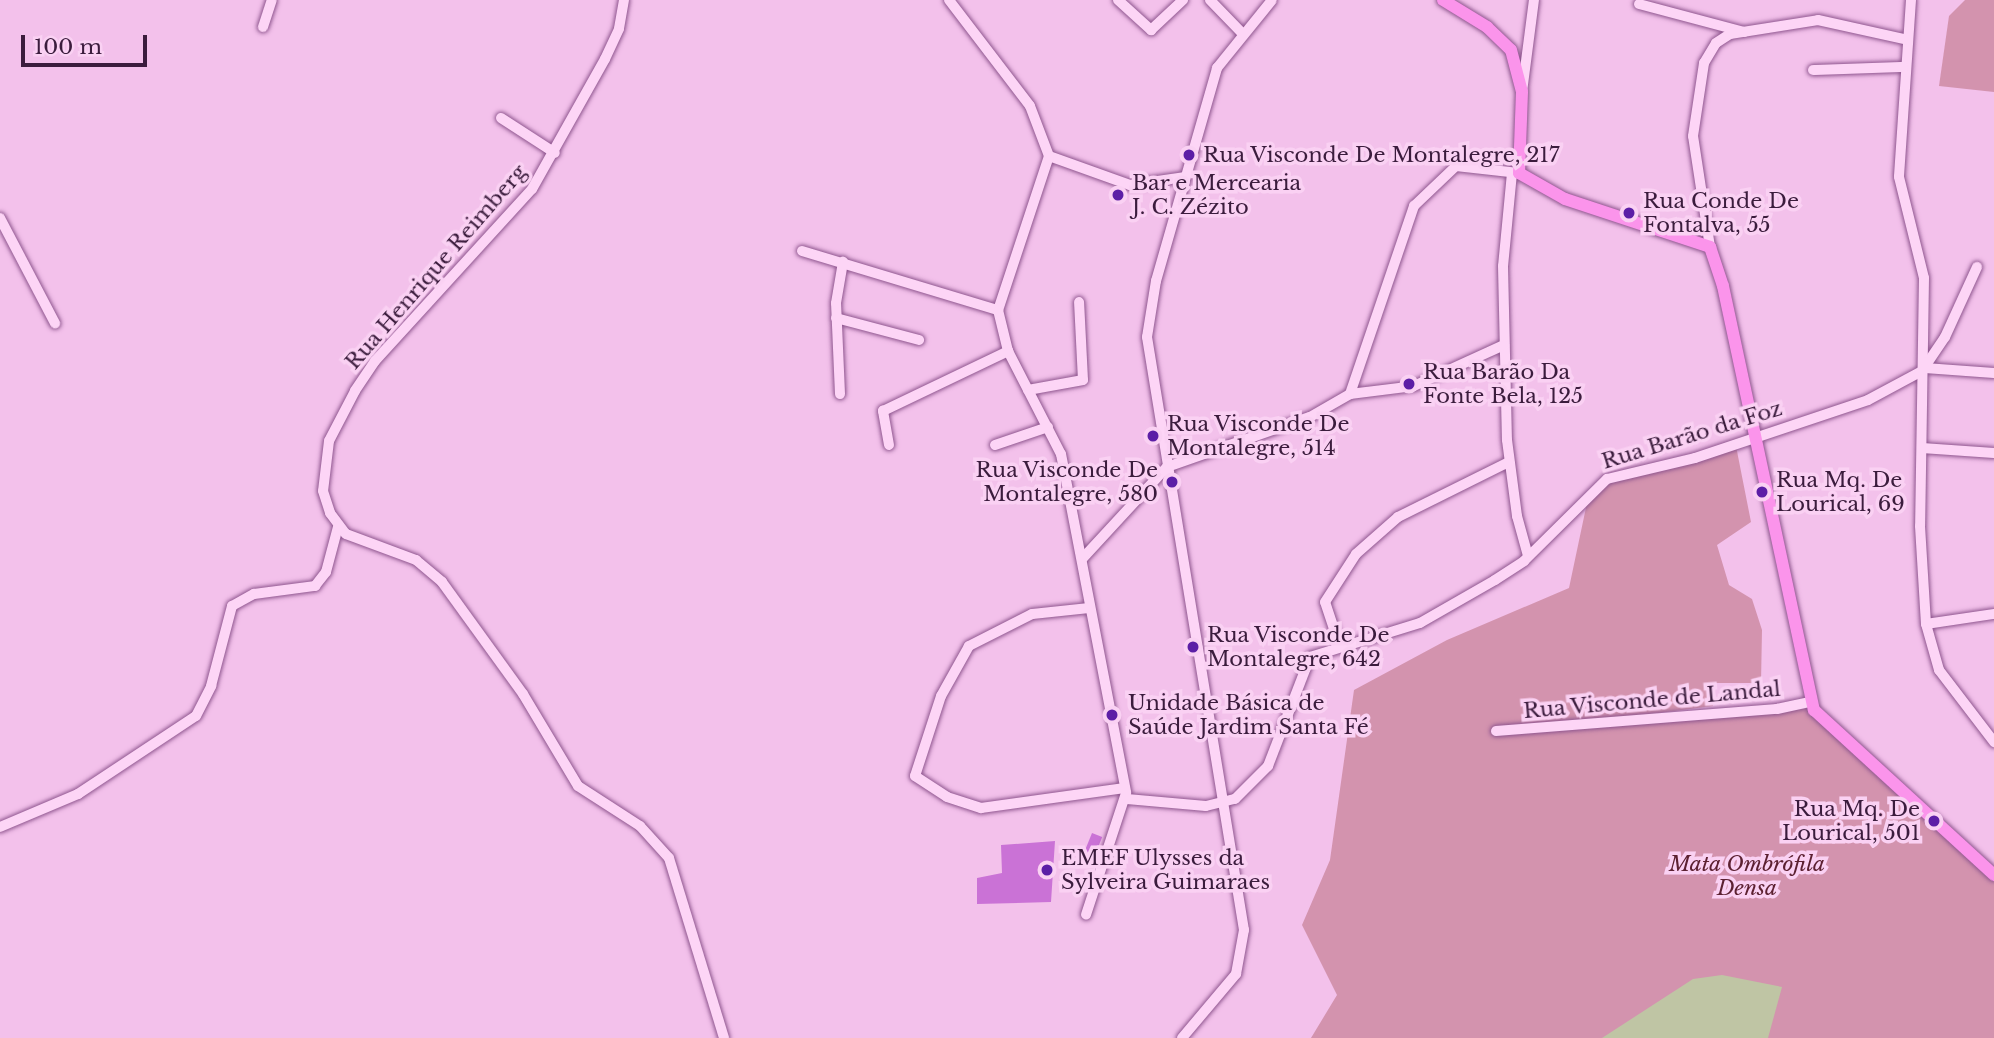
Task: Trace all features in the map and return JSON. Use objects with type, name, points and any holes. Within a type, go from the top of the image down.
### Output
[{"type":"main road","points":[[1443,0],[1506,44],[1522,92],[1516,173],[1565,199],[1710,247],[1723,286],[1753,438],[1811,702],[1994,875]]},
{"type":"street","points":[[263,27],[272,0]]},
{"type":"street","name":"Rua Henrique Reimberg","points":[[338,527],[323,491],[324,464],[332,433],[375,362],[523,201],[555,153],[619,29],[624,0]]},
{"type":"street","points":[[949,0],[1030,106],[1049,156],[998,310],[1008,351],[1060,454],[1125,788],[1126,799],[1086,915]]},
{"type":"street","points":[[1118,0],[1151,30],[1183,0]]},
{"type":"street","points":[[1210,0],[1243,34]]},
{"type":"street","points":[[1181,1038],[1236,974],[1242,955],[1224,804],[1147,337],[1185,177],[1217,68],[1272,0]]},
{"type":"street","points":[[1522,92],[1534,0]]},
{"type":"street","points":[[1911,0],[1903,67],[1899,177],[1924,270],[1920,544],[1926,624],[1939,670],[1994,742]]},
{"type":"street","points":[[1639,4],[1744,32]]},
{"type":"street","points":[[1710,247],[1693,148],[1702,73],[1716,43],[1744,32],[1828,20],[1908,40]]},
{"type":"street","points":[[1813,70],[1903,67]]},
{"type":"street","points":[[501,118],[555,153]]},
{"type":"street","points":[[1049,156],[1130,185],[1185,177]]},
{"type":"street","points":[[1350,394],[1414,206],[1456,166],[1516,173],[1504,345],[1509,462],[1528,556]]},
{"type":"street","points":[[0,218],[55,323]]},
{"type":"street","points":[[802,251],[998,310]]},
{"type":"street","points":[[840,394],[836,318],[843,262]]},
{"type":"street","points":[[1924,370],[1977,267]]},
{"type":"street","points":[[1028,390],[1083,380],[1079,302]]},
{"type":"street","points":[[836,318],[919,340]]},
{"type":"street","points":[[1082,559],[1167,467],[1310,417],[1350,394],[1414,386],[1504,345]]},
{"type":"street","points":[[889,446],[881,416],[888,407],[1008,351]]},
{"type":"street","points":[[1924,370],[1994,373]]},
{"type":"street","name":"Rua Barão da Foz","points":[[1224,804],[1268,766],[1310,657],[1420,623],[1528,556],[1607,479],[1753,438],[1868,400],[1924,370]]},
{"type":"street","points":[[1903,383],[1923,389]]},
{"type":"street","points":[[995,445],[1048,427]]},
{"type":"street","points":[[1922,448],[1994,453]]},
{"type":"street","points":[[1340,647],[1325,606],[1336,579],[1385,526],[1509,462]]},
{"type":"street","points":[[0,827],[78,794],[196,716],[211,686],[232,606],[254,594],[315,586],[326,572],[338,527],[416,560],[433,573],[523,694],[578,786],[639,826],[661,848],[681,884],[724,1038]]},
{"type":"street","points":[[1089,608],[1032,614],[969,646],[941,696],[915,776],[947,797],[981,808],[1125,788]]},
{"type":"street","points":[[1926,624],[1989,615],[1994,624]]},
{"type":"street","name":"Rua Visconde de Landal","points":[[1496,731],[1777,709],[1811,702]]},
{"type":"street","points":[[1126,799],[1224,804]]},
{"type":"green space","points":[[1965,0],[1994,0],[1994,92],[1939,86],[1949,16]]},
{"type":"green space","name":"Mata Ombrófila Densa","points":[[1736,446],[1751,522],[1717,545],[1729,585],[1752,599],[1762,630],[1761,683],[1707,683],[1713,706],[1519,731],[1815,708],[1994,877],[1994,1038],[1311,1038],[1337,995],[1302,925],[1330,860],[1354,690],[1447,640],[1569,588],[1588,498],[1603,481]]},
{"type":"shaded area","points":[[1722,975],[1782,987],[1768,1038],[1602,1038],[1693,979]]},
{"type":"building","points":[[1092,833],[1102,837],[1093,859],[1083,855]]},
{"type":"building","name":"EMEF Ulysses da Sylveira Guimaraes","points":[[1055,841],[1051,902],[977,904],[977,878],[1002,873],[1001,845]]},
{"type":"place","name":"Rua Visconde De Montalegre, 217","points":[[1189,155]]},
{"type":"place","name":"Bar e Mercearia J. C. Zézito","points":[[1118,195]]},
{"type":"place","name":"Rua Conde De Fontalva, 55","points":[[1629,213]]},
{"type":"place","name":"Rua Barão Da Fonte Bela, 125","points":[[1409,384]]},
{"type":"place","name":"Rua Visconde De Montalegre, 514","points":[[1153,436]]},
{"type":"place","name":"Rua Visconde De Montalegre, 580","points":[[1172,482]]},
{"type":"place","name":"Rua Mq. De Lourical, 69","points":[[1762,492]]},
{"type":"place","name":"Rua Visconde De Montalegre, 642","points":[[1193,647]]},
{"type":"place","name":"Unidade Básica de Saúde Jardim Santa Fé","points":[[1112,715]]},
{"type":"place","name":"Rua Mq. De Lourical, 501","points":[[1934,821]]},
{"type":"place","name":"EMEF Ulysses da Sylveira Guimaraes","points":[[1047,870]]}]
